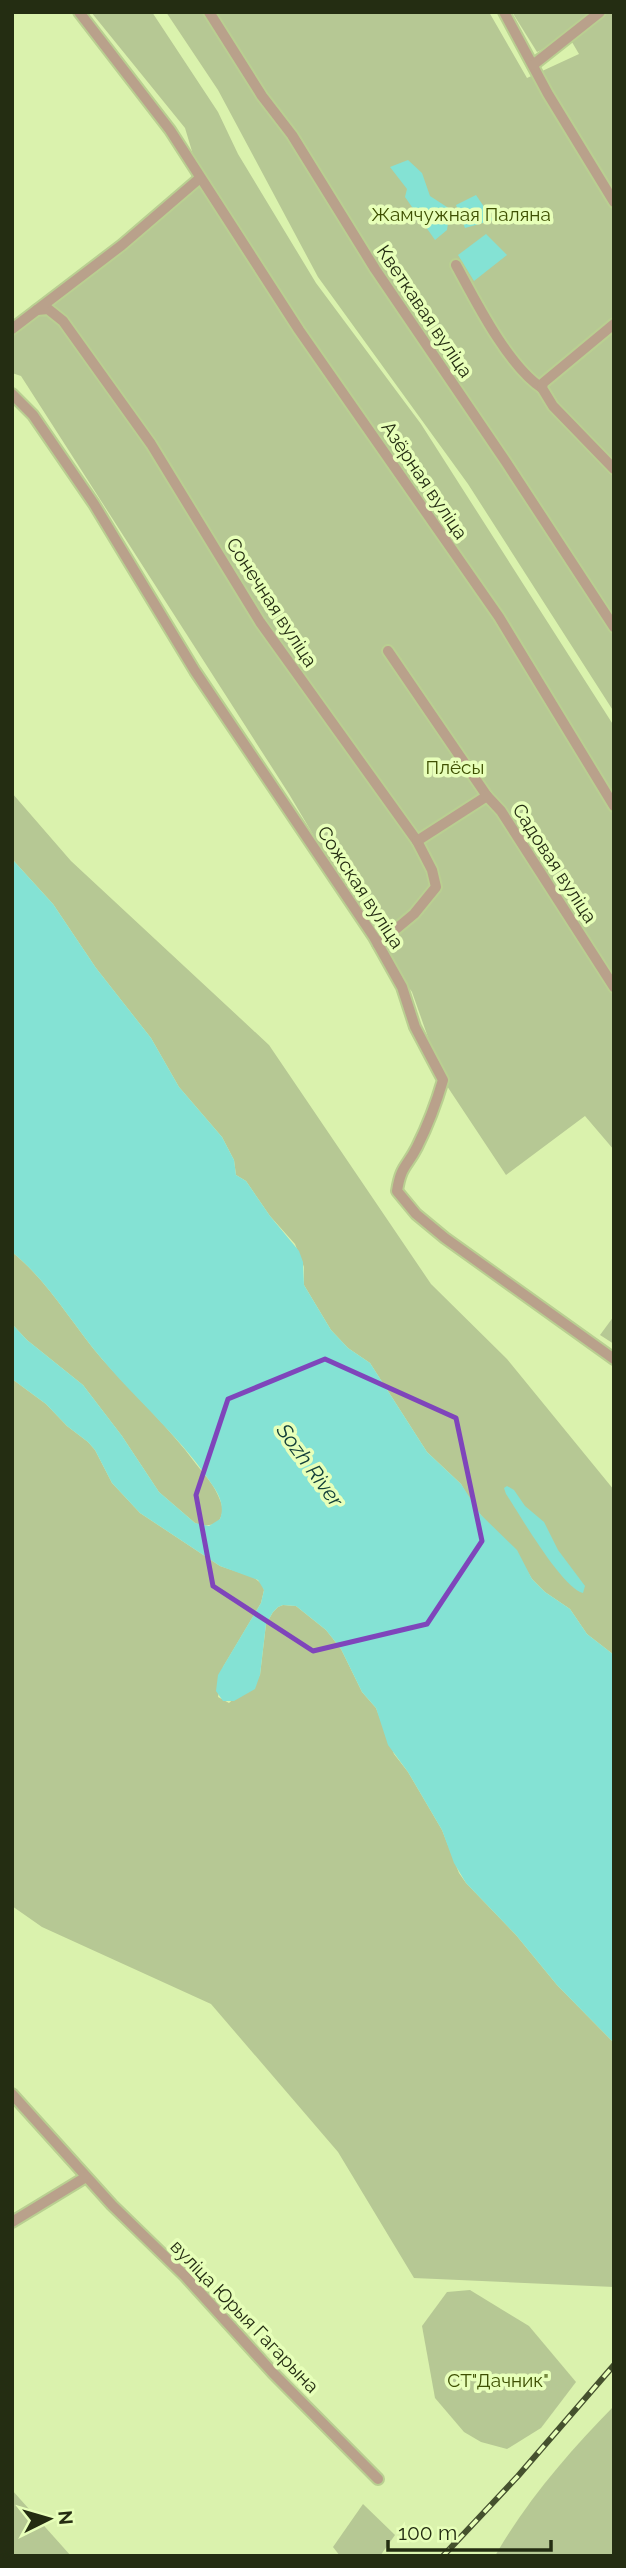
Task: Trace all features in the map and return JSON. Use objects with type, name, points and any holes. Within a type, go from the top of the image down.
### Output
[{"type":"street","name":"Азёрная вуліца","points":[[79,12],[170,130],[299,330],[499,617],[614,806]]},
{"type":"street","name":"Кветкавая вуліца","points":[[209,12],[262,96],[292,135],[375,269],[614,627]]},
{"type":"street","points":[[504,12],[548,94],[614,202]]},
{"type":"street","points":[[533,65],[600,12]]},
{"type":"street","points":[[12,329],[122,246],[200,178]]},
{"type":"street","points":[[456,265],[502,343],[526,374],[614,469]]},
{"type":"street","name":"Сонечная вуліца","points":[[37,310],[48,309],[64,321],[151,444],[260,622],[417,841],[432,870],[436,887],[414,914],[378,944]]},
{"type":"street","points":[[541,388],[543,383],[614,324]]},
{"type":"street","name":"Сожская вуліца","points":[[12,394],[33,415],[94,504],[195,671],[378,944],[402,987],[415,1027],[443,1080],[435,1111],[415,1151],[400,1171],[397,1191],[416,1214],[445,1238],[614,1359]]},
{"type":"street","name":"Садовая вуліца","points":[[388,651],[500,811],[614,987]]},
{"type":"street","name":"Садовая вуліца","points":[[417,841],[487,796]]},
{"type":"street","name":"вуліца Юрыя Гагарына","points":[[12,2094],[112,2205],[185,2276],[273,2373],[378,2479]]},
{"type":"street","points":[[12,2222],[86,2177]]},
{"type":"highlighted area","points":[[325,1359],[456,1418],[482,1541],[427,1624],[313,1651],[213,1586],[196,1495],[228,1399]]},
{"type":"green space","name":"Плёсы","points":[[91,12],[152,12],[218,112],[238,154],[316,283],[421,424],[614,726],[614,1150],[585,1116],[506,1175],[443,1080],[412,992],[378,944],[289,794],[21,376],[12,373],[12,327],[200,178],[185,128]]},
{"type":"green space","name":"Жамчужная Паляна","points":[[166,12],[489,12],[527,78],[579,54],[569,37],[537,52],[512,12],[614,12],[614,712],[468,484],[318,277],[218,90]]},
{"type":"green space","points":[[12,793],[71,861],[269,1045],[431,1284],[507,1359],[614,1490],[614,1655],[587,1634],[570,1609],[545,1592],[532,1579],[474,1507],[461,1484],[427,1452],[370,1363],[348,1348],[331,1330],[304,1285],[304,1267],[295,1244],[270,1216],[246,1181],[236,1175],[234,1160],[222,1137],[179,1087],[151,1038],[96,968],[53,904],[12,859]]},
{"type":"green space","points":[[12,1252],[37,1276],[102,1359],[174,1437],[210,1481],[222,1507],[216,1524],[202,1526],[195,1523],[159,1492],[122,1436],[83,1385],[27,1340],[12,1324]]},
{"type":"green space","points":[[614,1316],[614,1344],[600,1335]]},
{"type":"green space","points":[[12,1379],[46,1404],[67,1426],[88,1442],[112,1483],[140,1513],[220,1566],[253,1577],[262,1584],[264,1590],[261,1603],[223,1667],[218,1697],[229,1703],[260,1675],[266,1624],[278,1607],[296,1606],[326,1630],[341,1649],[362,1692],[376,1708],[394,1754],[408,1772],[442,1830],[459,1873],[557,1985],[614,2043],[614,2287],[414,2278],[338,2152],[211,2004],[42,1927],[12,1906]]},
{"type":"green space","name":"СТ\"Дачник\"","points":[[470,2290],[529,2326],[576,2382],[541,2428],[507,2449],[481,2442],[464,2432],[435,2398],[422,2326],[447,2292]]},
{"type":"green space","points":[[614,2406],[614,2556],[495,2556],[507,2535],[550,2477]]},
{"type":"green space","points":[[12,2490],[71,2556],[12,2556]]},
{"type":"green space","points":[[363,2504],[395,2535],[380,2556],[340,2556],[333,2547]]},
{"type":"water","points":[[408,160],[422,173],[430,196],[450,209],[447,230],[435,240],[405,197],[407,189],[390,167]]},
{"type":"water","points":[[476,195],[493,220],[465,228],[456,205]]},
{"type":"water","points":[[486,234],[507,255],[474,281],[458,255]]},
{"type":"water","name":"Sozh River","points":[[12,859],[53,904],[96,968],[151,1038],[179,1087],[222,1137],[234,1160],[236,1175],[246,1181],[299,1251],[303,1262],[304,1285],[331,1330],[348,1348],[370,1363],[427,1452],[461,1484],[481,1515],[517,1550],[532,1579],[545,1592],[570,1609],[587,1634],[614,1655],[614,2043],[557,1985],[516,1935],[466,1883],[454,1863],[442,1830],[408,1772],[388,1745],[376,1708],[362,1692],[341,1649],[326,1630],[296,1606],[278,1607],[266,1624],[260,1675],[255,1689],[234,1701],[223,1701],[216,1691],[218,1675],[261,1603],[264,1590],[258,1580],[220,1566],[140,1513],[112,1483],[88,1442],[67,1426],[46,1404],[12,1379],[12,1324],[27,1340],[83,1385],[122,1436],[159,1492],[195,1523],[209,1526],[220,1519],[220,1500],[203,1471],[102,1359],[37,1276],[12,1252]]},
{"type":"water","points":[[507,1486],[544,1522],[558,1550],[585,1586],[583,1593],[574,1588],[553,1565],[506,1494],[504,1488]]},
{"type":"railway","points":[[443,2556],[518,2476],[614,2365]]}]
